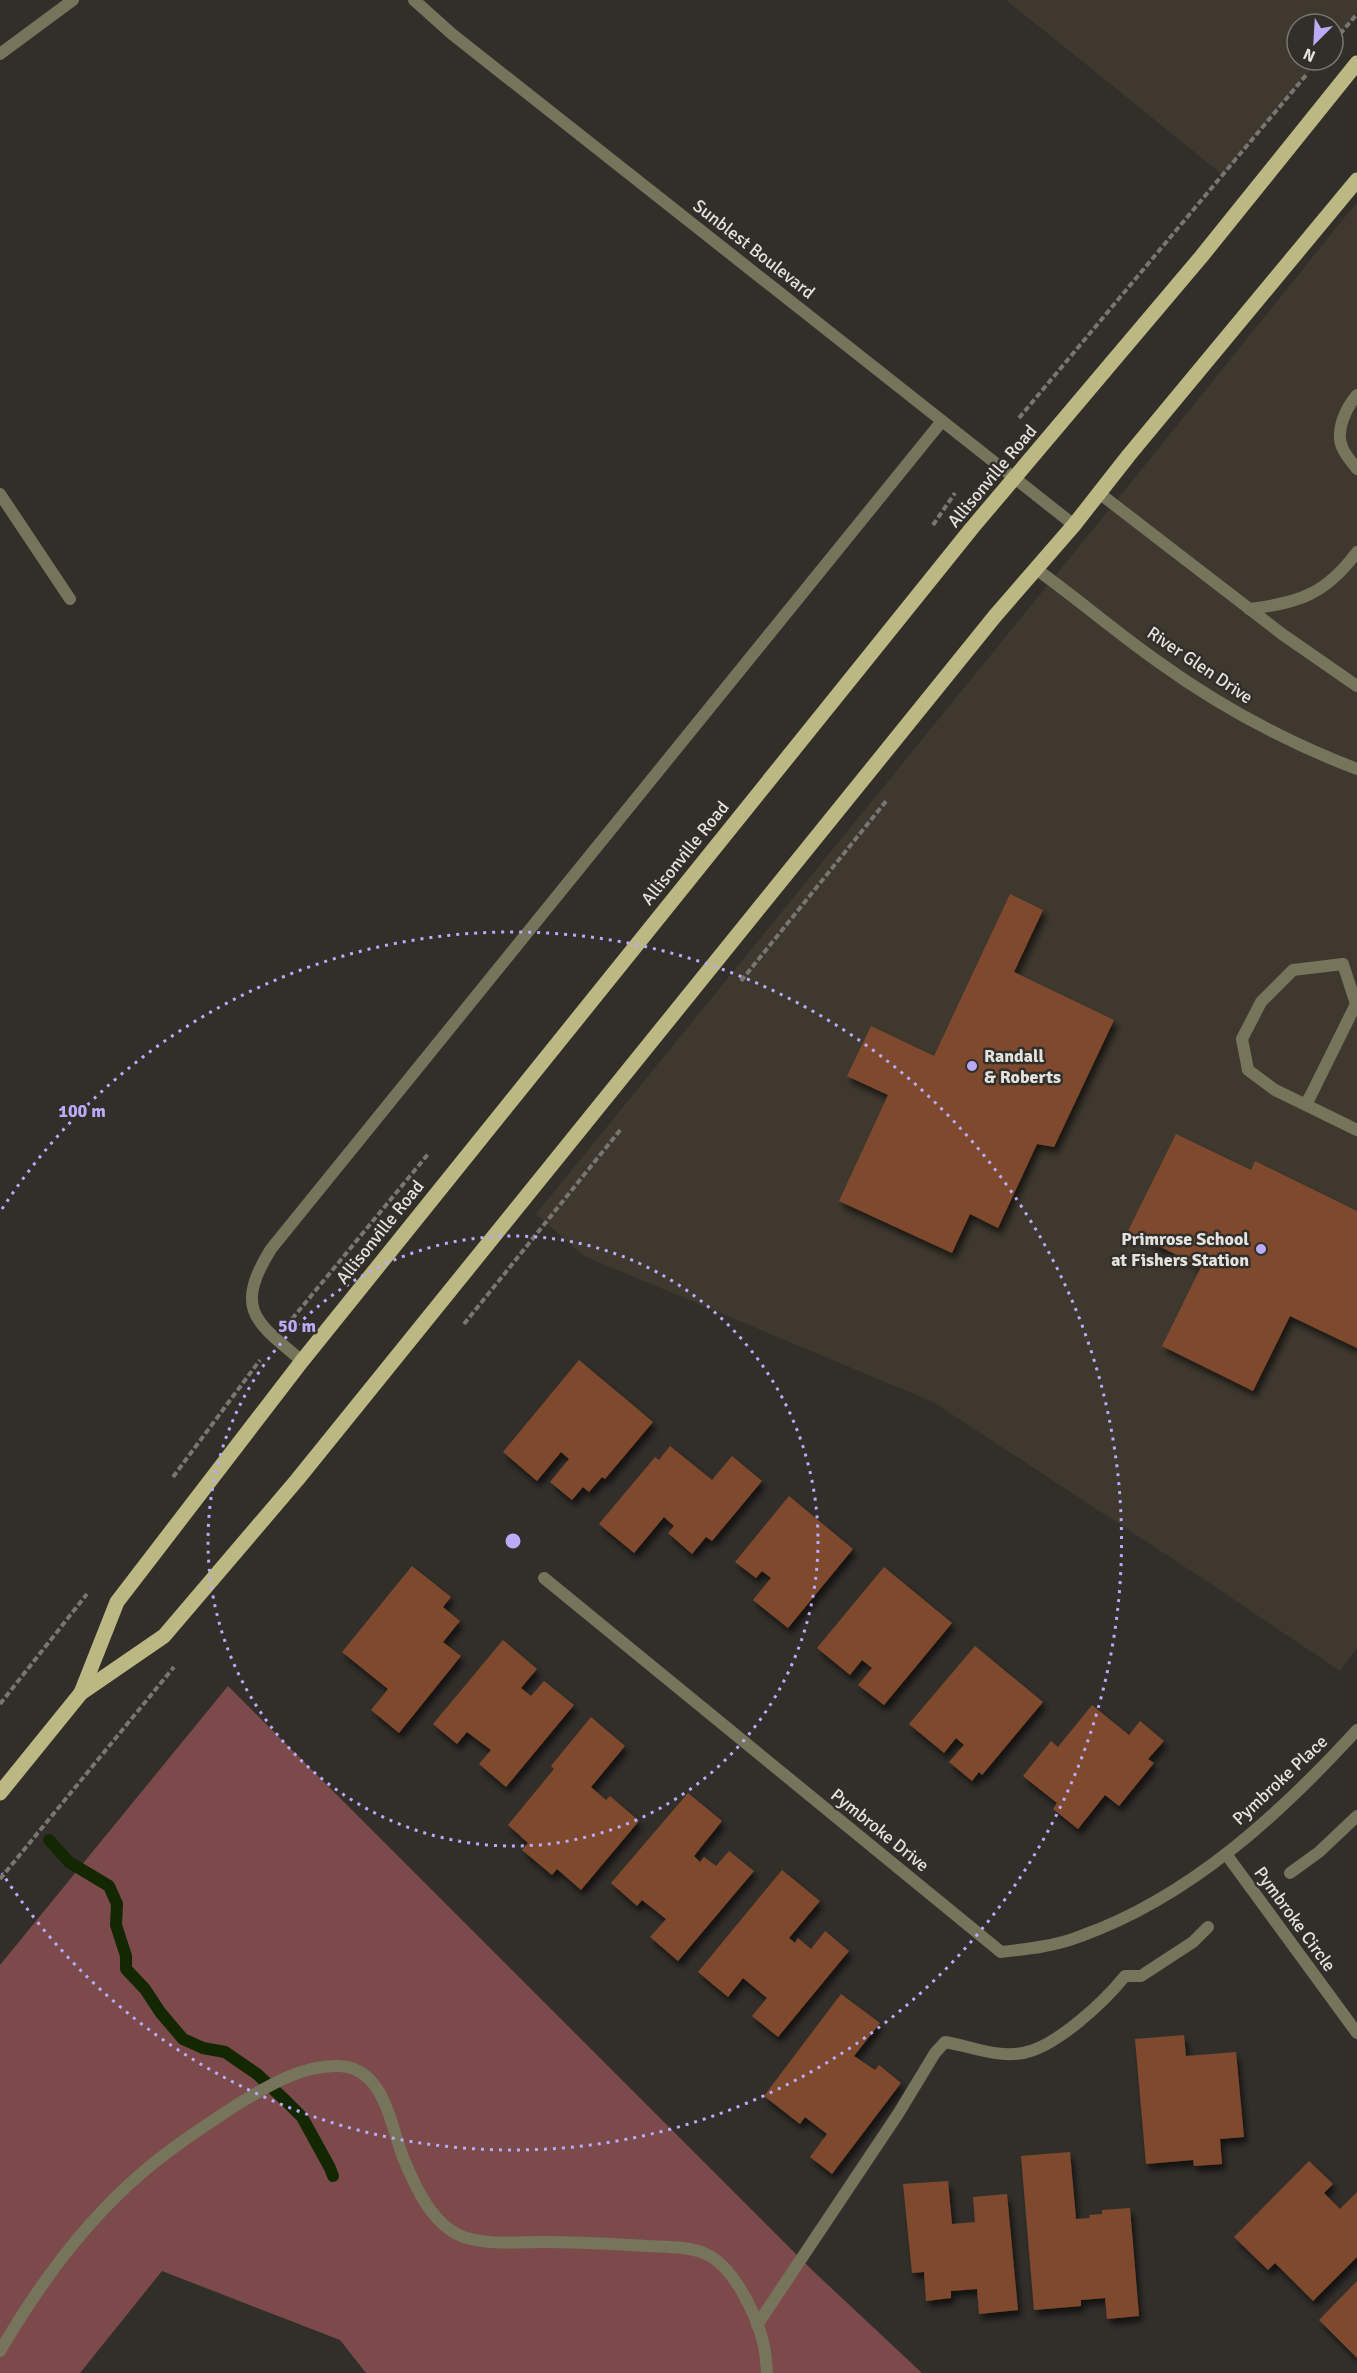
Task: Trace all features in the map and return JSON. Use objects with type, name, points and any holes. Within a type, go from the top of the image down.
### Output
[{"type":"main road","name":"Allisonville Road","points":[[81,1693],[117,1602],[302,1361],[936,573],[1201,257],[1357,63]]},
{"type":"main road","name":"Allisonville Road","points":[[0,1793],[81,1693],[164,1636],[282,1498],[988,625],[1074,525],[1357,180]]},
{"type":"street","points":[[0,54],[74,0]]},
{"type":"street","name":"Sunblest Boulevard","points":[[414,0],[452,34],[1074,525]]},
{"type":"street","points":[[1357,395],[1349,404],[1341,424],[1341,447],[1357,468]]},
{"type":"street","points":[[302,1361],[256,1319],[252,1302],[254,1284],[262,1264],[272,1249],[942,421]]},
{"type":"street","points":[[1099,493],[1250,609],[1357,686]]},
{"type":"street","points":[[0,494],[70,599]]},
{"type":"street","points":[[1250,609],[1282,605],[1312,594],[1332,580],[1357,552]]},
{"type":"street","name":"River Glen Drive","points":[[1036,568],[1158,662],[1205,694],[1273,733],[1357,769]]},
{"type":"street","points":[[1306,1105],[1357,1004],[1342,964],[1293,970],[1261,1002],[1242,1039],[1248,1070],[1275,1090],[1357,1130]]},
{"type":"street","name":"Pymbroke Drive","points":[[544,1578],[1001,1952],[1037,1948],[1080,1937],[1126,1917],[1226,1854]]},
{"type":"street","name":"Pymbroke Place","points":[[1226,1854],[1277,1810],[1357,1730]]},
{"type":"street","points":[[1290,1873],[1318,1852],[1357,1816]]},
{"type":"street","name":"Pymbroke Circle","points":[[1226,1854],[1357,2033]]},
{"type":"street","points":[[757,2325],[898,2114],[935,2053],[945,2042],[986,2052],[1023,2053],[1051,2041],[1101,2003],[1125,1976],[1141,1976],[1192,1942],[1208,1927]]},
{"type":"street","points":[[0,2351],[69,2250],[116,2197],[143,2172],[254,2094],[308,2068],[337,2066],[350,2067],[364,2076],[380,2093],[392,2119],[403,2157],[419,2189],[435,2216],[449,2230],[467,2238],[502,2242],[690,2249],[707,2254],[735,2281],[757,2325],[765,2347],[767,2373]]},
{"type":"path","points":[[1345,28],[1357,14]]},
{"type":"path","points":[[1019,418],[1309,72]]},
{"type":"path","points":[[0,1704],[67,1621]]},
{"type":"path","points":[[0,1879],[150,1694]]},
{"type":"shaded area","points":[[1006,0],[1357,0],[1357,14],[1345,28],[1345,12],[1285,12],[1285,72],[1309,72],[1223,175]]},
{"type":"shaded area","points":[[1357,202],[1357,1648],[1340,1671],[933,1402],[584,1256],[536,1214]]},
{"type":"shaded area","points":[[228,1686],[812,2270],[922,2373],[366,2373],[340,2340],[162,2271],[80,2373],[0,2373],[0,1965]]},
{"type":"building","name":"Randall & Roberts","points":[[1010,894],[1043,910],[1014,972],[1114,1020],[1054,1147],[1037,1144],[998,1228],[970,1214],[952,1253],[839,1201],[888,1095],[847,1076],[871,1026],[934,1056]]},
{"type":"building","name":"Primrose School at Fishers Station","points":[[1176,1134],[1251,1170],[1255,1161],[1357,1211],[1357,1348],[1290,1316],[1253,1391],[1162,1346],[1201,1267],[1128,1231]]},
{"type":"building","points":[[579,1360],[653,1422],[605,1479],[602,1477],[589,1492],[583,1487],[572,1500],[550,1482],[569,1459],[561,1452],[537,1481],[503,1452]]},
{"type":"building","points":[[670,1446],[712,1480],[732,1456],[762,1481],[712,1541],[706,1537],[692,1554],[668,1533],[674,1526],[664,1517],[634,1553],[599,1524],[655,1457],[659,1460]]},
{"type":"building","points":[[789,1496],[853,1549],[788,1628],[753,1600],[771,1578],[762,1571],[756,1578],[735,1562]]},
{"type":"building","points":[[412,1566],[451,1597],[443,1607],[460,1621],[443,1642],[461,1656],[399,1733],[371,1710],[388,1689],[342,1652]]},
{"type":"building","points":[[884,1567],[952,1623],[884,1705],[858,1685],[872,1668],[862,1660],[850,1675],[817,1648]]},
{"type":"building","points":[[503,1640],[537,1669],[521,1688],[531,1696],[544,1681],[574,1705],[506,1787],[479,1764],[491,1750],[467,1732],[457,1744],[433,1724]]},
{"type":"building","points":[[975,1646],[1043,1702],[982,1775],[979,1772],[972,1781],[949,1762],[964,1745],[956,1738],[944,1753],[909,1724]]},
{"type":"building","points":[[1092,1705],[1129,1735],[1140,1721],[1164,1741],[1148,1759],[1154,1763],[1119,1806],[1105,1795],[1078,1829],[1053,1809],[1057,1803],[1023,1776],[1051,1741],[1058,1747]]},
{"type":"building","points":[[591,1717],[625,1746],[591,1787],[606,1800],[610,1796],[639,1821],[581,1890],[557,1869],[552,1875],[522,1850],[528,1843],[508,1825],[554,1769],[551,1766]]},
{"type":"building","points":[[688,1793],[722,1821],[694,1856],[700,1862],[704,1857],[716,1866],[729,1851],[754,1871],[678,1961],[650,1937],[666,1919],[642,1900],[637,1906],[611,1883]]},
{"type":"building","points":[[782,1870],[820,1901],[789,1938],[795,1943],[798,1938],[811,1949],[825,1931],[849,1951],[778,2037],[752,2016],[767,1998],[743,1978],[728,1997],[698,1972]]},
{"type":"building","points":[[841,1994],[880,2023],[854,2056],[875,2070],[879,2065],[901,2083],[832,2174],[810,2157],[827,2134],[805,2117],[800,2124],[764,2096]]},
{"type":"building","points":[[1184,2035],[1186,2056],[1236,2052],[1244,2137],[1220,2139],[1222,2164],[1194,2166],[1193,2160],[1146,2164],[1135,2039]]},
{"type":"building","points":[[1070,2152],[1076,2219],[1102,2214],[1102,2210],[1130,2208],[1139,2316],[1107,2319],[1105,2298],[1081,2300],[1081,2306],[1034,2310],[1021,2156]]},
{"type":"building","points":[[1309,2161],[1333,2184],[1324,2193],[1340,2209],[1357,2192],[1357,2257],[1313,2301],[1275,2263],[1268,2270],[1234,2237]]},
{"type":"building","points":[[948,2181],[952,2224],[975,2222],[973,2197],[1007,2194],[1018,2310],[979,2314],[977,2289],[951,2291],[951,2298],[926,2301],[924,2272],[912,2273],[903,2184]]},
{"type":"building","points":[[1357,2281],[1357,2358],[1319,2320]]},
{"type":"waterway","points":[[49,1840],[69,1862],[109,1886],[117,1904],[116,1925],[126,1956],[126,1969],[145,1989],[160,2012],[183,2039],[203,2048],[225,2052],[257,2074],[286,2101],[302,2117],[333,2176]]},
{"type":"place","name":"Randall & Roberts","points":[[972,1066]]},
{"type":"place","name":"Primrose School at Fishers Station","points":[[1261,1249]]}]
